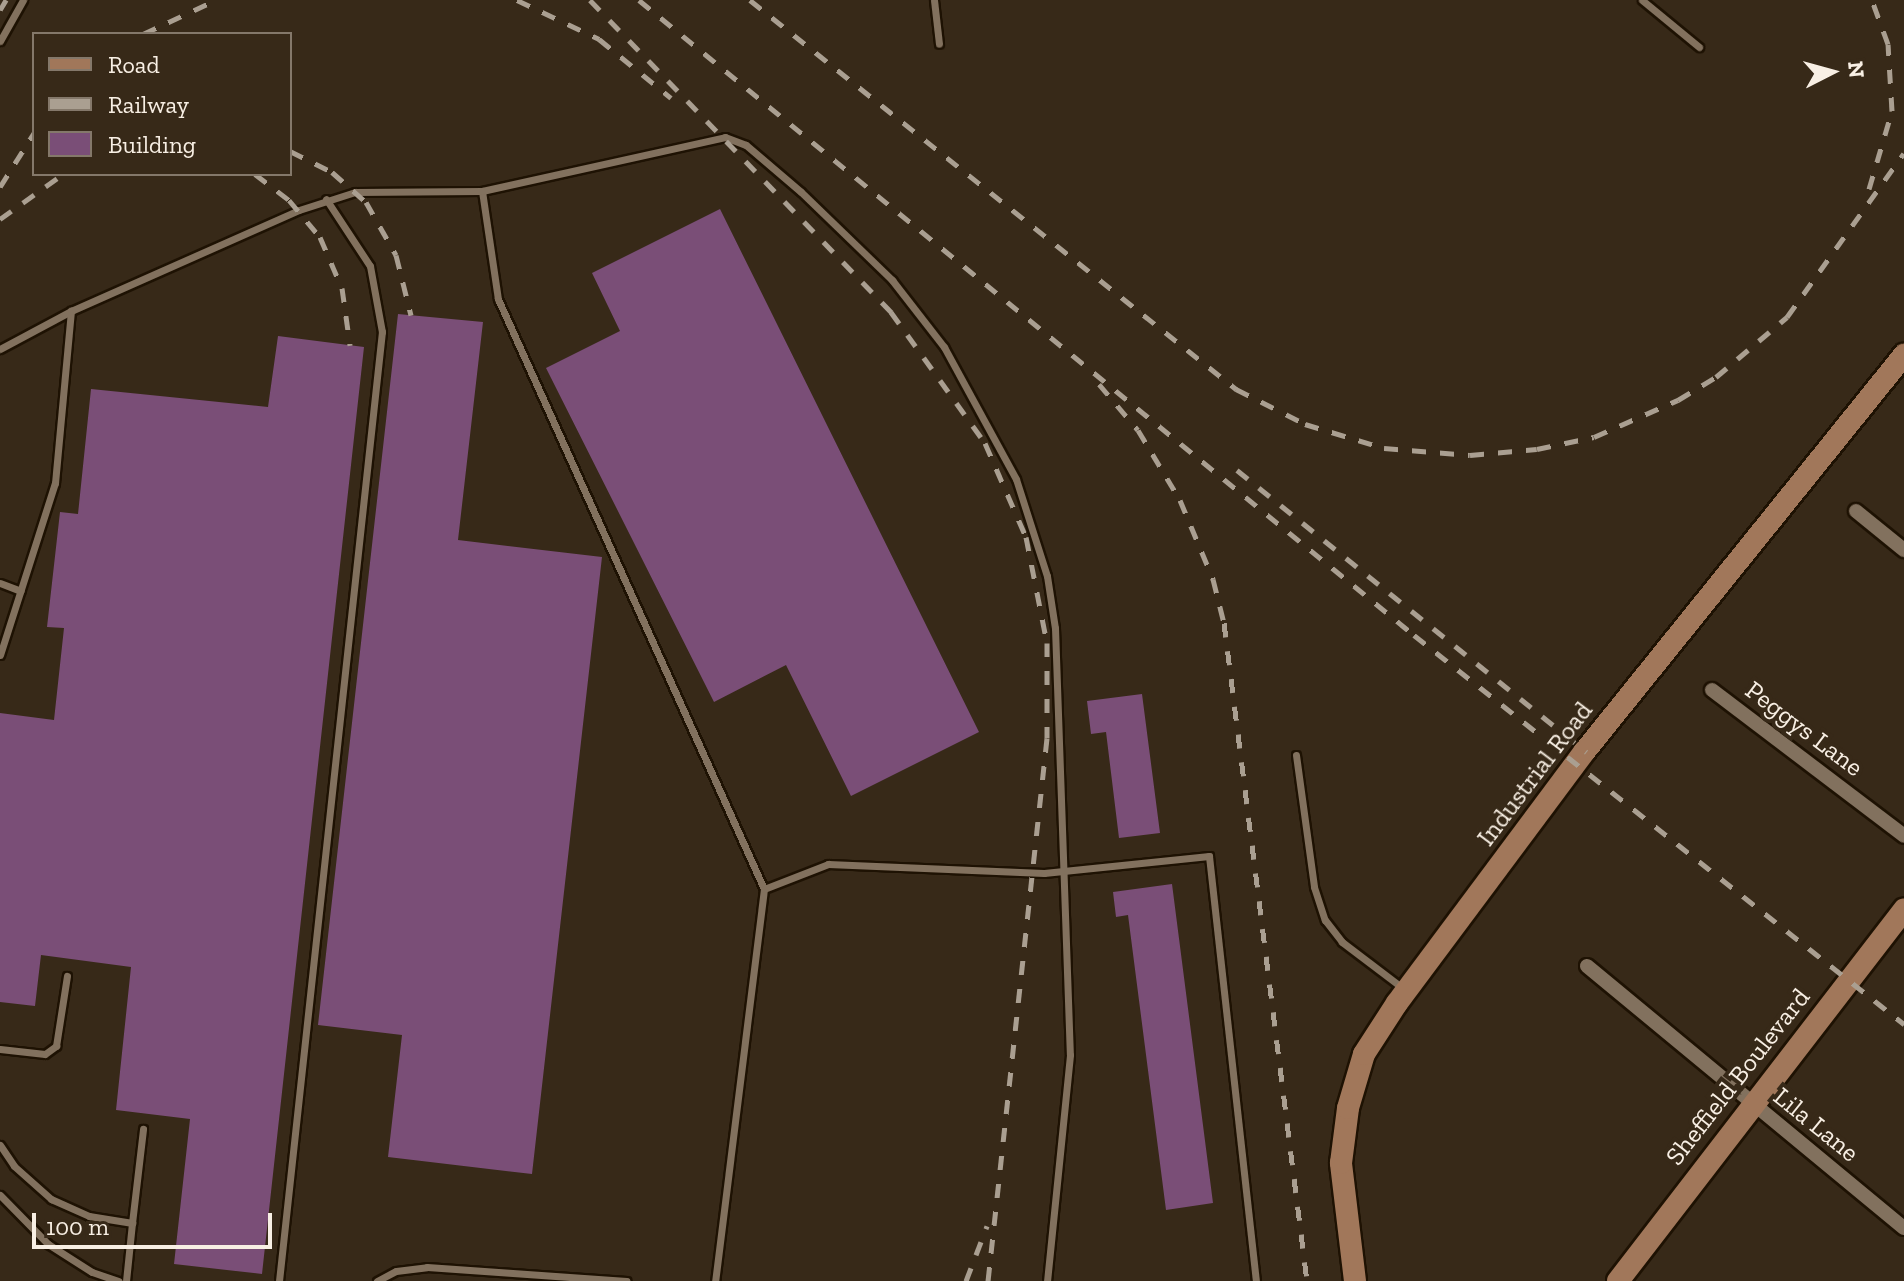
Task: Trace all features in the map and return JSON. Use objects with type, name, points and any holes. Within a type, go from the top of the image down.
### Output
[{"type":"street","name":"Industrial Road","points":[[1355,1281],[1341,1163],[1348,1108],[1364,1054],[1406,991],[1585,751],[1904,355]]},
{"type":"street","points":[[1856,511],[1904,550]]},
{"type":"street","name":"Peggys Lane","points":[[1712,690],[1904,836]]},
{"type":"street","name":"Sheffield Boulevard","points":[[1618,1281],[1751,1102],[1904,909]]},
{"type":"street","name":"Lila Lane","points":[[1587,966],[1904,1228]]},
{"type":"lane","points":[[0,41],[23,0]]},
{"type":"lane","points":[[934,0],[939,44]]},
{"type":"lane","points":[[1642,0],[1699,47]]},
{"type":"lane","points":[[0,349],[71,311],[326,199],[374,189],[482,191],[711,138],[734,139],[801,192],[892,280],[944,347],[993,429],[1036,530],[1055,628],[1070,1055],[1047,1281]]},
{"type":"lane","points":[[482,191],[498,299],[764,889],[715,1281]]},
{"type":"lane","points":[[279,1281],[382,332],[370,266],[326,199]]},
{"type":"lane","points":[[0,655],[55,483],[71,311]]},
{"type":"lane","points":[[0,583],[21,591]]},
{"type":"lane","points":[[1296,755],[1314,887],[1325,920],[1342,942],[1406,991]]},
{"type":"lane","points":[[764,889],[828,864],[1062,873],[1209,856],[1256,1281]]},
{"type":"lane","points":[[0,1049],[52,1051],[60,1040],[67,976]]},
{"type":"lane","points":[[126,1281],[143,1129]]},
{"type":"lane","points":[[0,1145],[14,1166],[51,1199],[89,1216],[132,1223]]},
{"type":"lane","points":[[0,1195],[48,1244],[92,1272],[118,1281]]},
{"type":"lane","points":[[377,1281],[427,1267],[627,1281]]},
{"type":"building","points":[[720,209],[979,732],[851,796],[786,665],[714,702],[546,368],[620,331],[592,273]]},
{"type":"building","points":[[398,314],[483,322],[458,540],[602,557],[532,1174],[388,1157],[402,1035],[318,1025]]},
{"type":"building","points":[[278,336],[364,347],[262,1274],[174,1264],[190,1119],[116,1110],[131,967],[41,955],[35,1006],[0,1002],[0,713],[54,720],[64,628],[47,627],[60,512],[78,514],[91,389],[268,407]]},
{"type":"building","points":[[1142,694],[1160,833],[1119,838],[1106,732],[1091,734],[1087,701]]},
{"type":"building","points":[[1172,884],[1213,1203],[1166,1210],[1128,915],[1116,917],[1113,892]]},
{"type":"railway","points":[[0,10],[6,0]]},
{"type":"railway","points":[[147,32],[216,0]]},
{"type":"railway","points":[[517,0],[599,39],[671,98]]},
{"type":"railway","points":[[590,0],[891,312],[985,443],[1026,537],[1047,643],[1047,738],[988,1281]]},
{"type":"railway","points":[[639,0],[1414,635],[1904,1024]]},
{"type":"railway","points":[[750,0],[1236,389],[1305,424],[1384,448],[1470,455],[1537,449],[1594,437],[1678,400],[1716,377],[1787,317],[1904,153]]},
{"type":"railway","points":[[1869,189],[1892,111],[1888,44],[1872,0]]},
{"type":"railway","points":[[0,187],[32,136]]},
{"type":"railway","points":[[292,152],[332,172],[366,202],[396,255],[411,315]]},
{"type":"railway","points":[[0,219],[60,176]]},
{"type":"railway","points":[[258,176],[289,200],[320,237],[342,288],[350,345]]},
{"type":"railway","points":[[1099,384],[1138,430],[1180,500],[1213,579],[1224,623],[1307,1281]]},
{"type":"railway","points":[[1237,470],[1586,752]]},
{"type":"railway","points":[[966,1281],[987,1226]]}]
